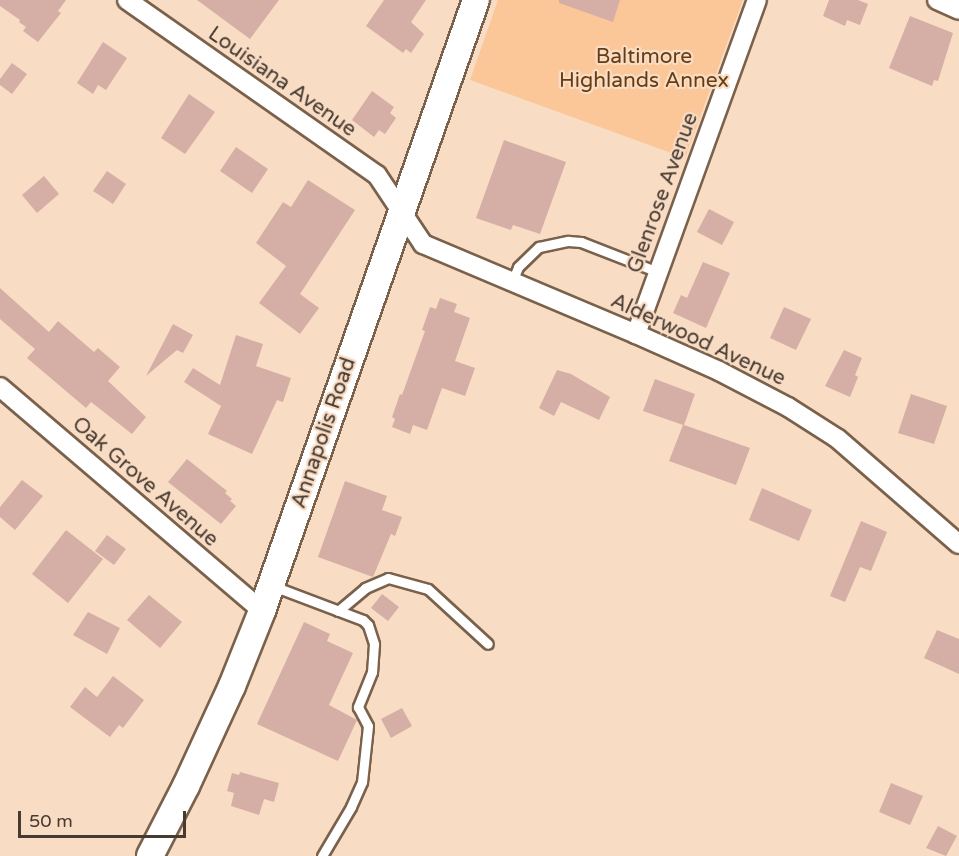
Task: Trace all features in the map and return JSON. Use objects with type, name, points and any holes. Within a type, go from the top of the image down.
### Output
[{"type":"main road","name":"Annapolis Road","points":[[150,856],[186,786],[232,686],[262,611],[476,0]]},
{"type":"street","name":"Louisiana Avenue","points":[[127,0],[377,175],[402,210]]},
{"type":"street","name":"Glenrose Avenue","points":[[636,334],[758,0]]},
{"type":"street","points":[[937,0],[959,10]]},
{"type":"street","name":"Alderwood Avenue","points":[[402,210],[423,244],[636,334],[778,402],[838,439],[959,544]]},
{"type":"street","name":"Oak Grove Avenue","points":[[0,387],[262,611]]},
{"type":"lane","points":[[512,282],[518,267],[539,247],[568,241],[581,242],[658,272]]},
{"type":"lane","points":[[338,611],[365,588],[388,578],[428,589],[488,644]]},
{"type":"lane","points":[[271,585],[363,620],[368,625],[374,644],[372,672],[358,706],[368,726],[362,782],[351,807],[322,856]]},
{"type":"green space","name":"Baltimore Highlands Annex","points":[[498,0],[743,0],[685,158],[470,80]]},
{"type":"building","points":[[0,0],[66,0],[58,11],[61,13],[38,42],[23,31],[26,27],[19,22],[20,20],[0,6]]},
{"type":"building","points":[[197,0],[279,0],[250,39]]},
{"type":"building","points":[[384,0],[426,0],[411,22],[424,34],[411,53],[406,49],[403,53],[366,26]]},
{"type":"building","points":[[559,0],[620,0],[613,22],[559,3]]},
{"type":"building","points":[[829,0],[858,0],[868,4],[860,25],[847,20],[845,26],[823,16]]},
{"type":"building","points":[[910,16],[953,33],[938,81],[934,80],[932,86],[889,68]]},
{"type":"building","points":[[103,42],[127,58],[106,90],[98,85],[93,94],[77,83]]},
{"type":"building","points":[[12,63],[27,74],[12,94],[0,85],[0,79]]},
{"type":"building","points":[[372,91],[394,107],[390,113],[396,118],[385,134],[379,130],[374,137],[352,120]]},
{"type":"building","points":[[189,94],[215,112],[185,154],[161,138]]},
{"type":"building","points":[[504,140],[566,162],[540,234],[513,225],[511,230],[476,218]]},
{"type":"building","points":[[236,147],[268,169],[252,193],[220,171]]},
{"type":"building","points":[[107,171],[126,184],[113,204],[93,191]]},
{"type":"building","points":[[44,176],[59,194],[37,213],[22,195]]},
{"type":"building","points":[[308,180],[355,210],[300,294],[319,308],[300,334],[259,303],[286,266],[256,243],[283,202],[291,207]]},
{"type":"building","points":[[709,209],[734,222],[722,245],[697,232]]},
{"type":"building","points":[[703,262],[730,273],[706,328],[673,313],[681,295],[687,298]]},
{"type":"building","points":[[0,288],[49,332],[58,321],[94,352],[98,348],[120,367],[108,381],[146,417],[132,434],[91,402],[86,408],[27,358],[35,349],[0,319]]},
{"type":"building","points":[[440,298],[457,304],[454,312],[470,318],[455,361],[475,368],[465,396],[442,388],[427,430],[413,425],[410,434],[392,427],[395,419],[392,417],[425,331],[422,330],[430,307],[436,309]]},
{"type":"building","points":[[784,307],[811,319],[796,350],[770,338]]},
{"type":"building","points":[[173,324],[193,335],[183,353],[177,350],[146,376]]},
{"type":"building","points":[[236,335],[263,344],[256,366],[291,378],[283,402],[277,400],[252,454],[208,434],[221,406],[184,382],[193,368],[220,385]]},
{"type":"building","points":[[844,350],[862,358],[850,397],[825,386]]},
{"type":"building","points":[[557,370],[571,374],[610,397],[599,420],[561,402],[554,416],[539,408]]},
{"type":"building","points":[[655,379],[695,394],[684,425],[750,448],[736,485],[669,461],[683,425],[643,411]]},
{"type":"building","points":[[911,394],[947,406],[934,444],[898,433]]},
{"type":"building","points":[[187,459],[227,491],[225,493],[236,506],[221,524],[168,482]]},
{"type":"building","points":[[22,480],[43,496],[15,530],[0,517],[0,507]]},
{"type":"building","points":[[345,481],[387,496],[382,510],[402,517],[395,536],[391,534],[373,577],[318,557]]},
{"type":"building","points":[[762,488],[812,510],[799,541],[749,520]]},
{"type":"building","points":[[861,521],[887,532],[871,571],[860,567],[845,602],[830,596]]},
{"type":"building","points":[[66,530],[103,559],[68,603],[32,574]]},
{"type":"building","points":[[107,535],[126,549],[114,565],[95,551]]},
{"type":"building","points":[[382,594],[399,607],[388,621],[371,608]]},
{"type":"building","points":[[149,595],[182,622],[160,648],[127,620]]},
{"type":"building","points":[[88,612],[120,628],[107,654],[73,635]]},
{"type":"building","points":[[304,622],[330,634],[327,641],[353,653],[329,705],[357,720],[338,761],[257,724]]},
{"type":"building","points":[[937,630],[959,639],[959,674],[924,658]]},
{"type":"building","points":[[113,676],[144,700],[123,728],[119,725],[110,737],[70,707],[85,687],[97,697]]},
{"type":"building","points":[[402,708],[412,726],[391,738],[381,719]]},
{"type":"building","points":[[240,772],[279,783],[274,802],[264,799],[259,815],[231,806],[234,793],[227,791],[232,773],[239,775]]},
{"type":"building","points":[[891,783],[923,796],[910,825],[879,812]]},
{"type":"building","points":[[938,826],[957,836],[946,856],[926,848]]}]
